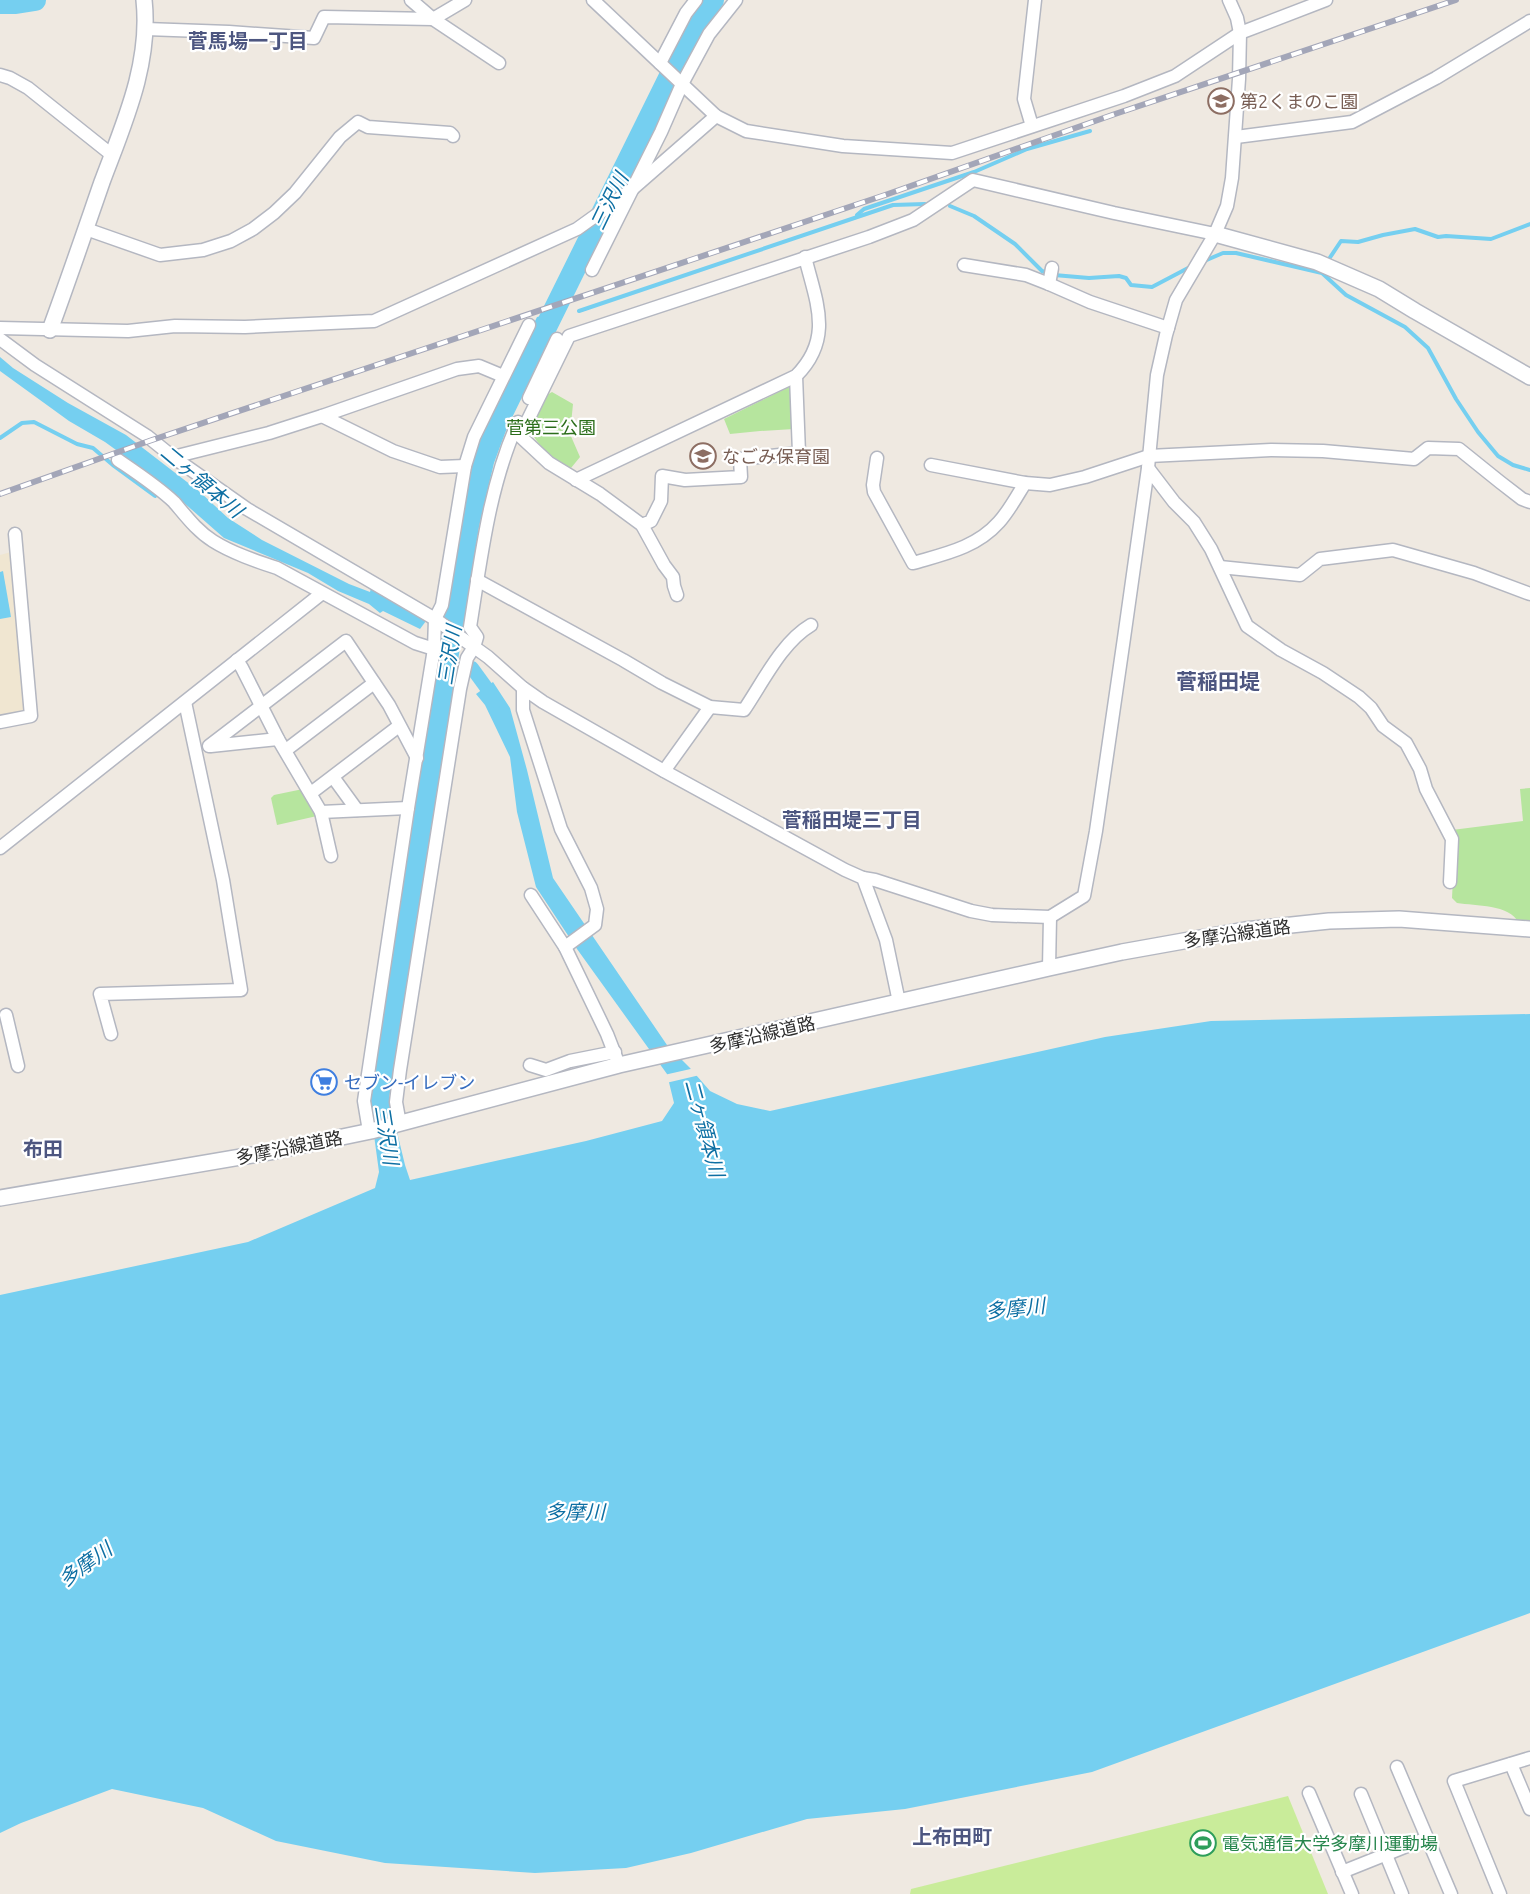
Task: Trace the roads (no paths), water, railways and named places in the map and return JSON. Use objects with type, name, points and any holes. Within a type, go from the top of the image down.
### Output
[{"type":"street","points":[[50,330],[128,113],[141,65],[146,29],[144,0]]},
{"type":"street","points":[[411,0],[432,19],[499,63]]},
{"type":"street","points":[[146,29],[314,38],[324,16],[432,19],[465,0]]},
{"type":"street","points":[[593,0],[716,116],[746,131],[843,146],[952,153],[1124,96],[1175,76],[1240,33],[1326,0]]},
{"type":"street","points":[[660,63],[686,13],[696,0]]},
{"type":"street","points":[[591,270],[661,132],[682,84],[709,34],[736,0]]},
{"type":"street","points":[[1032,126],[1023,99],[1035,0]]},
{"type":"street","points":[[0,339],[35,365],[147,436],[247,509],[437,621],[543,702],[664,771],[863,878],[971,912],[1050,917],[1084,896],[1096,831],[1148,462],[1157,375],[1176,300],[1215,234],[1227,206],[1236,137],[1240,33],[1237,18],[1229,0]]},
{"type":"street","points":[[1236,137],[1352,122],[1436,78],[1530,21]]},
{"type":"street","points":[[0,75],[28,88],[112,155]]},
{"type":"street","points":[[0,328],[128,331],[175,326],[245,327],[374,321],[577,229],[630,191],[716,116]]},
{"type":"street","points":[[86,229],[160,255],[203,250],[231,241],[253,229],[274,213],[295,193],[340,137],[358,122],[368,127],[450,133],[453,136]]},
{"type":"street","points":[[677,595],[673,577],[642,525],[600,494],[549,463],[520,436],[569,336],[913,220],[973,180],[1215,234],[1317,262],[1379,289],[1530,377]]},
{"type":"street","points":[[576,480],[796,376],[808,363],[817,346],[820,316],[805,257]]},
{"type":"street","points":[[964,265],[1026,275],[1051,276],[1090,302],[1168,328]]},
{"type":"street","points":[[370,1131],[364,1101],[437,621],[442,605],[465,466],[474,437],[529,325]]},
{"type":"street","points":[[398,1125],[396,1102],[400,1070],[460,689],[469,644],[477,637],[470,627],[493,493],[506,452],[556,339]]},
{"type":"street","points":[[173,457],[269,433],[457,369],[479,366],[503,376]]},
{"type":"street","points":[[642,525],[651,521],[661,501],[662,476],[685,480],[741,477],[740,459],[799,453],[796,376]]},
{"type":"street","points":[[322,416],[393,451],[440,467],[465,466]]},
{"type":"street","points":[[931,465],[1025,483],[1050,485],[1148,462],[1281,451],[1414,459],[1428,448],[1460,449],[1507,488],[1530,502]]},
{"type":"street","points":[[877,458],[874,492],[913,563],[958,550],[988,533],[1000,521],[1025,483]]},
{"type":"street","points":[[118,460],[165,495],[188,520],[213,541],[277,568],[311,585],[321,594],[415,643],[434,649]]},
{"type":"street","points":[[1148,462],[1174,502],[1194,522],[1211,549],[1247,626],[1281,650],[1359,696],[1371,708],[1383,726],[1406,743],[1420,769],[1426,789],[1452,839],[1450,882]]},
{"type":"street","points":[[0,722],[30,716],[15,534]]},
{"type":"street","points":[[1220,567],[1300,574],[1320,559],[1394,550],[1474,573],[1530,594]]},
{"type":"street","points":[[477,580],[662,683],[710,707],[744,710],[788,644],[803,629],[811,625]]},
{"type":"street","points":[[0,848],[321,594]]},
{"type":"street","points":[[209,746],[346,641],[389,705],[417,758]]},
{"type":"street","points":[[237,660],[278,739],[321,812],[331,856]]},
{"type":"street","points":[[286,750],[374,683]]},
{"type":"street","points":[[523,688],[523,710],[561,829],[591,888],[597,909],[595,925],[565,947]]},
{"type":"street","points":[[111,1034],[100,994],[241,990],[225,891],[184,702]]},
{"type":"street","points":[[664,771],[710,707]]},
{"type":"street","points":[[311,793],[399,726]]},
{"type":"street","points":[[194,752],[209,746],[278,739]]},
{"type":"street","points":[[333,777],[357,810]]},
{"type":"street","points":[[321,812],[408,808]]},
{"type":"street","points":[[863,878],[886,940],[899,1002]]},
{"type":"street","points":[[530,1065],[546,1070],[570,1061],[622,1060],[565,947],[531,895]]},
{"type":"street","points":[[1049,968],[1050,917]]},
{"type":"street","name":"多摩沿線道路","points":[[0,1198],[270,1152],[398,1125],[622,1060],[707,1046],[1122,952],[1245,930],[1329,921],[1399,920],[1530,929]]},
{"type":"street","points":[[6,1015],[5,1039],[18,1066]]},
{"type":"street","points":[[1500,1894],[1454,1781],[1530,1758]]},
{"type":"street","points":[[1511,1764],[1530,1809]]},
{"type":"street","points":[[1397,1767],[1451,1894]]},
{"type":"street","points":[[1310,1793],[1352,1894]]},
{"type":"street","points":[[1361,1794],[1402,1894]]},
{"type":"street","points":[[1342,1872],[1427,1838]]},
{"type":"water","name":"多摩川","points":[[564,311],[507,428],[494,463],[479,527],[389,1099],[410,1180],[586,1141],[662,1121],[674,1103],[667,1074],[577,949],[536,887],[517,812],[510,757],[485,705],[476,694],[493,682],[510,708],[553,878],[667,1045],[710,1091],[737,1104],[770,1111],[1105,1037],[1211,1021],[1530,1014],[1530,1613],[1092,1772],[905,1809],[807,1819],[691,1853],[626,1868],[535,1873],[385,1863],[276,1841],[203,1808],[112,1789],[0,1833],[0,1295],[248,1242],[375,1188],[379,1172],[368,1091],[450,571],[467,478],[479,437],[537,317]]},
{"type":"water","points":[[0,357],[13,368],[68,403],[126,435],[200,492],[228,518],[262,540],[349,584],[370,592],[371,588],[426,621],[420,629],[383,611],[380,613],[369,604],[338,591],[308,573],[224,538],[159,481],[105,442],[69,421],[0,371]]},
{"type":"water","points":[[3,571],[11,617],[0,619],[0,572]]},
{"type":"waterway","points":[[0,3],[35,0]]},
{"type":"waterway","name":"三沢川","points":[[539,341],[679,58],[713,0]]},
{"type":"waterway","points":[[857,215],[864,209],[974,172],[1027,149],[1090,131]]},
{"type":"waterway","points":[[579,311],[893,205],[925,204]]},
{"type":"waterway","points":[[950,206],[974,216],[1015,244],[1042,271],[1054,275],[1089,278],[1119,276],[1126,278],[1131,285],[1152,287],[1190,267]]},
{"type":"waterway","points":[[1329,259],[1341,241],[1358,242],[1415,229],[1438,237],[1491,239],[1530,224]]},
{"type":"waterway","points":[[1202,262],[1223,253],[1236,253],[1322,273],[1346,295],[1405,327],[1428,348],[1456,399],[1478,432],[1498,456],[1513,465],[1530,470]]},
{"type":"waterway","points":[[0,438],[22,423],[34,422],[77,444],[93,448],[155,496]]},
{"type":"waterway","name":"二ヶ領本川","points":[[472,668],[496,701]]},
{"type":"railway","points":[[0,494],[152,440],[885,195],[1115,114],[1456,0]]},
{"type":"place","name":"第2くまのこ園","points":[[1221,101]]},
{"type":"place","name":"なごみ保育園","points":[[703,456]]},
{"type":"place","name":"セブン-イレブン","points":[[324,1082]]},
{"type":"place","name":"電気通信大学多摩川運動場","points":[[1203,1843]]},
{"type":"district","name":"菅馬場一丁目","points":[[248,40]]},
{"type":"district","name":"菅稲田堤","points":[[1218,681]]},
{"type":"district","name":"菅稲田堤三丁目","points":[[852,819]]},
{"type":"district","name":"布田","points":[[43,1148]]},
{"type":"district","name":"上布田町","points":[[952,1836]]},
{"type":"park label","name":"菅第三公園","points":[[551,427]]}]
